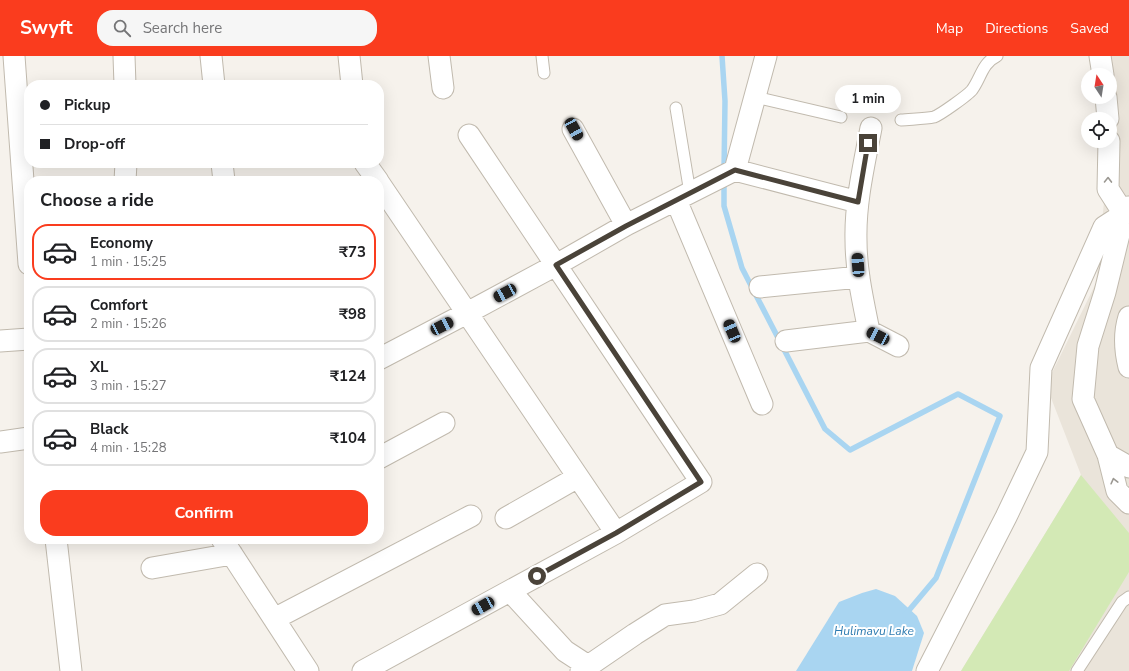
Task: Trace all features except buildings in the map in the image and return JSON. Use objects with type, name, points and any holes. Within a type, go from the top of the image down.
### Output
[{"type":"street","points":[[14,56],[24,195]]},
{"type":"street","points":[[124,56],[125,80]]},
{"type":"street","points":[[211,56],[213,80]]},
{"type":"street","points":[[349,56],[351,80]]},
{"type":"street","points":[[439,56],[443,88]]},
{"type":"street","points":[[728,174],[755,97],[766,56]]},
{"type":"street","points":[[1100,56],[1102,68]]},
{"type":"street","points":[[869,331],[859,277],[856,240],[858,202],[871,128]]},
{"type":"street","points":[[574,129],[626,226]]},
{"type":"street","points":[[363,671],[616,533],[701,482],[469,135]]},
{"type":"street","points":[[1109,148],[1108,189],[1127,210]]},
{"type":"street","points":[[384,356],[626,226],[728,174],[858,202]]},
{"type":"street","points":[[384,191],[616,533]]},
{"type":"street","points":[[683,197],[762,404]]},
{"type":"street","points":[[1127,210],[1105,292],[1088,346],[1083,399],[1108,455],[1117,491],[1129,503]]},
{"type":"street","points":[[927,671],[1037,452],[1041,368],[1104,227],[1127,210]]},
{"type":"street","points":[[760,287],[859,277]]},
{"type":"street","points":[[1129,317],[1126,348],[1129,367]]},
{"type":"street","points":[[786,341],[869,331],[898,346]]},
{"type":"street","points":[[0,341],[24,339]]},
{"type":"street","points":[[384,455],[444,423]]},
{"type":"street","points":[[0,442],[24,439]]},
{"type":"street","points":[[1108,455],[1129,467]]},
{"type":"street","points":[[506,518],[578,477]]},
{"type":"street","points":[[274,619],[471,516]]},
{"type":"street","points":[[57,544],[72,671]]},
{"type":"street","points":[[152,568],[228,544],[308,671]]},
{"type":"street","points":[[510,591],[565,651],[585,668],[665,615],[694,611],[720,604],[757,574]]},
{"type":"lane","points":[[542,56],[544,73]]},
{"type":"lane","points":[[901,120],[935,117],[952,106],[972,91],[980,74],[990,60],[997,56]]},
{"type":"lane","points":[[755,97],[841,117]]},
{"type":"lane","points":[[676,108],[683,197]]},
{"type":"lane","points":[[1077,671],[1122,602],[1129,598]]},
{"type":"shaded area","points":[[1092,56],[1129,56],[1129,671],[961,671],[1081,475],[1046,385],[1096,283],[1109,148],[1117,148],[1117,112],[1110,112],[1110,104],[1117,104],[1117,68],[1103,68]]},
{"type":"green space","points":[[1081,475],[1129,533],[1129,572],[1069,671],[961,671]]},
{"type":"water","name":"Hulimavu Lake","points":[[876,589],[895,596],[917,616],[924,633],[912,671],[796,671],[839,602]]},
{"type":"waterway","points":[[722,56],[725,101],[724,171]]},
{"type":"waterway","points":[[724,180],[724,206],[742,268],[825,429],[850,450],[958,394],[1000,416],[936,578],[905,615]]},
{"type":"route","points":[[537,576],[616,533],[701,482],[556,265],[626,226],[735,170],[858,202],[868,143]]}]
